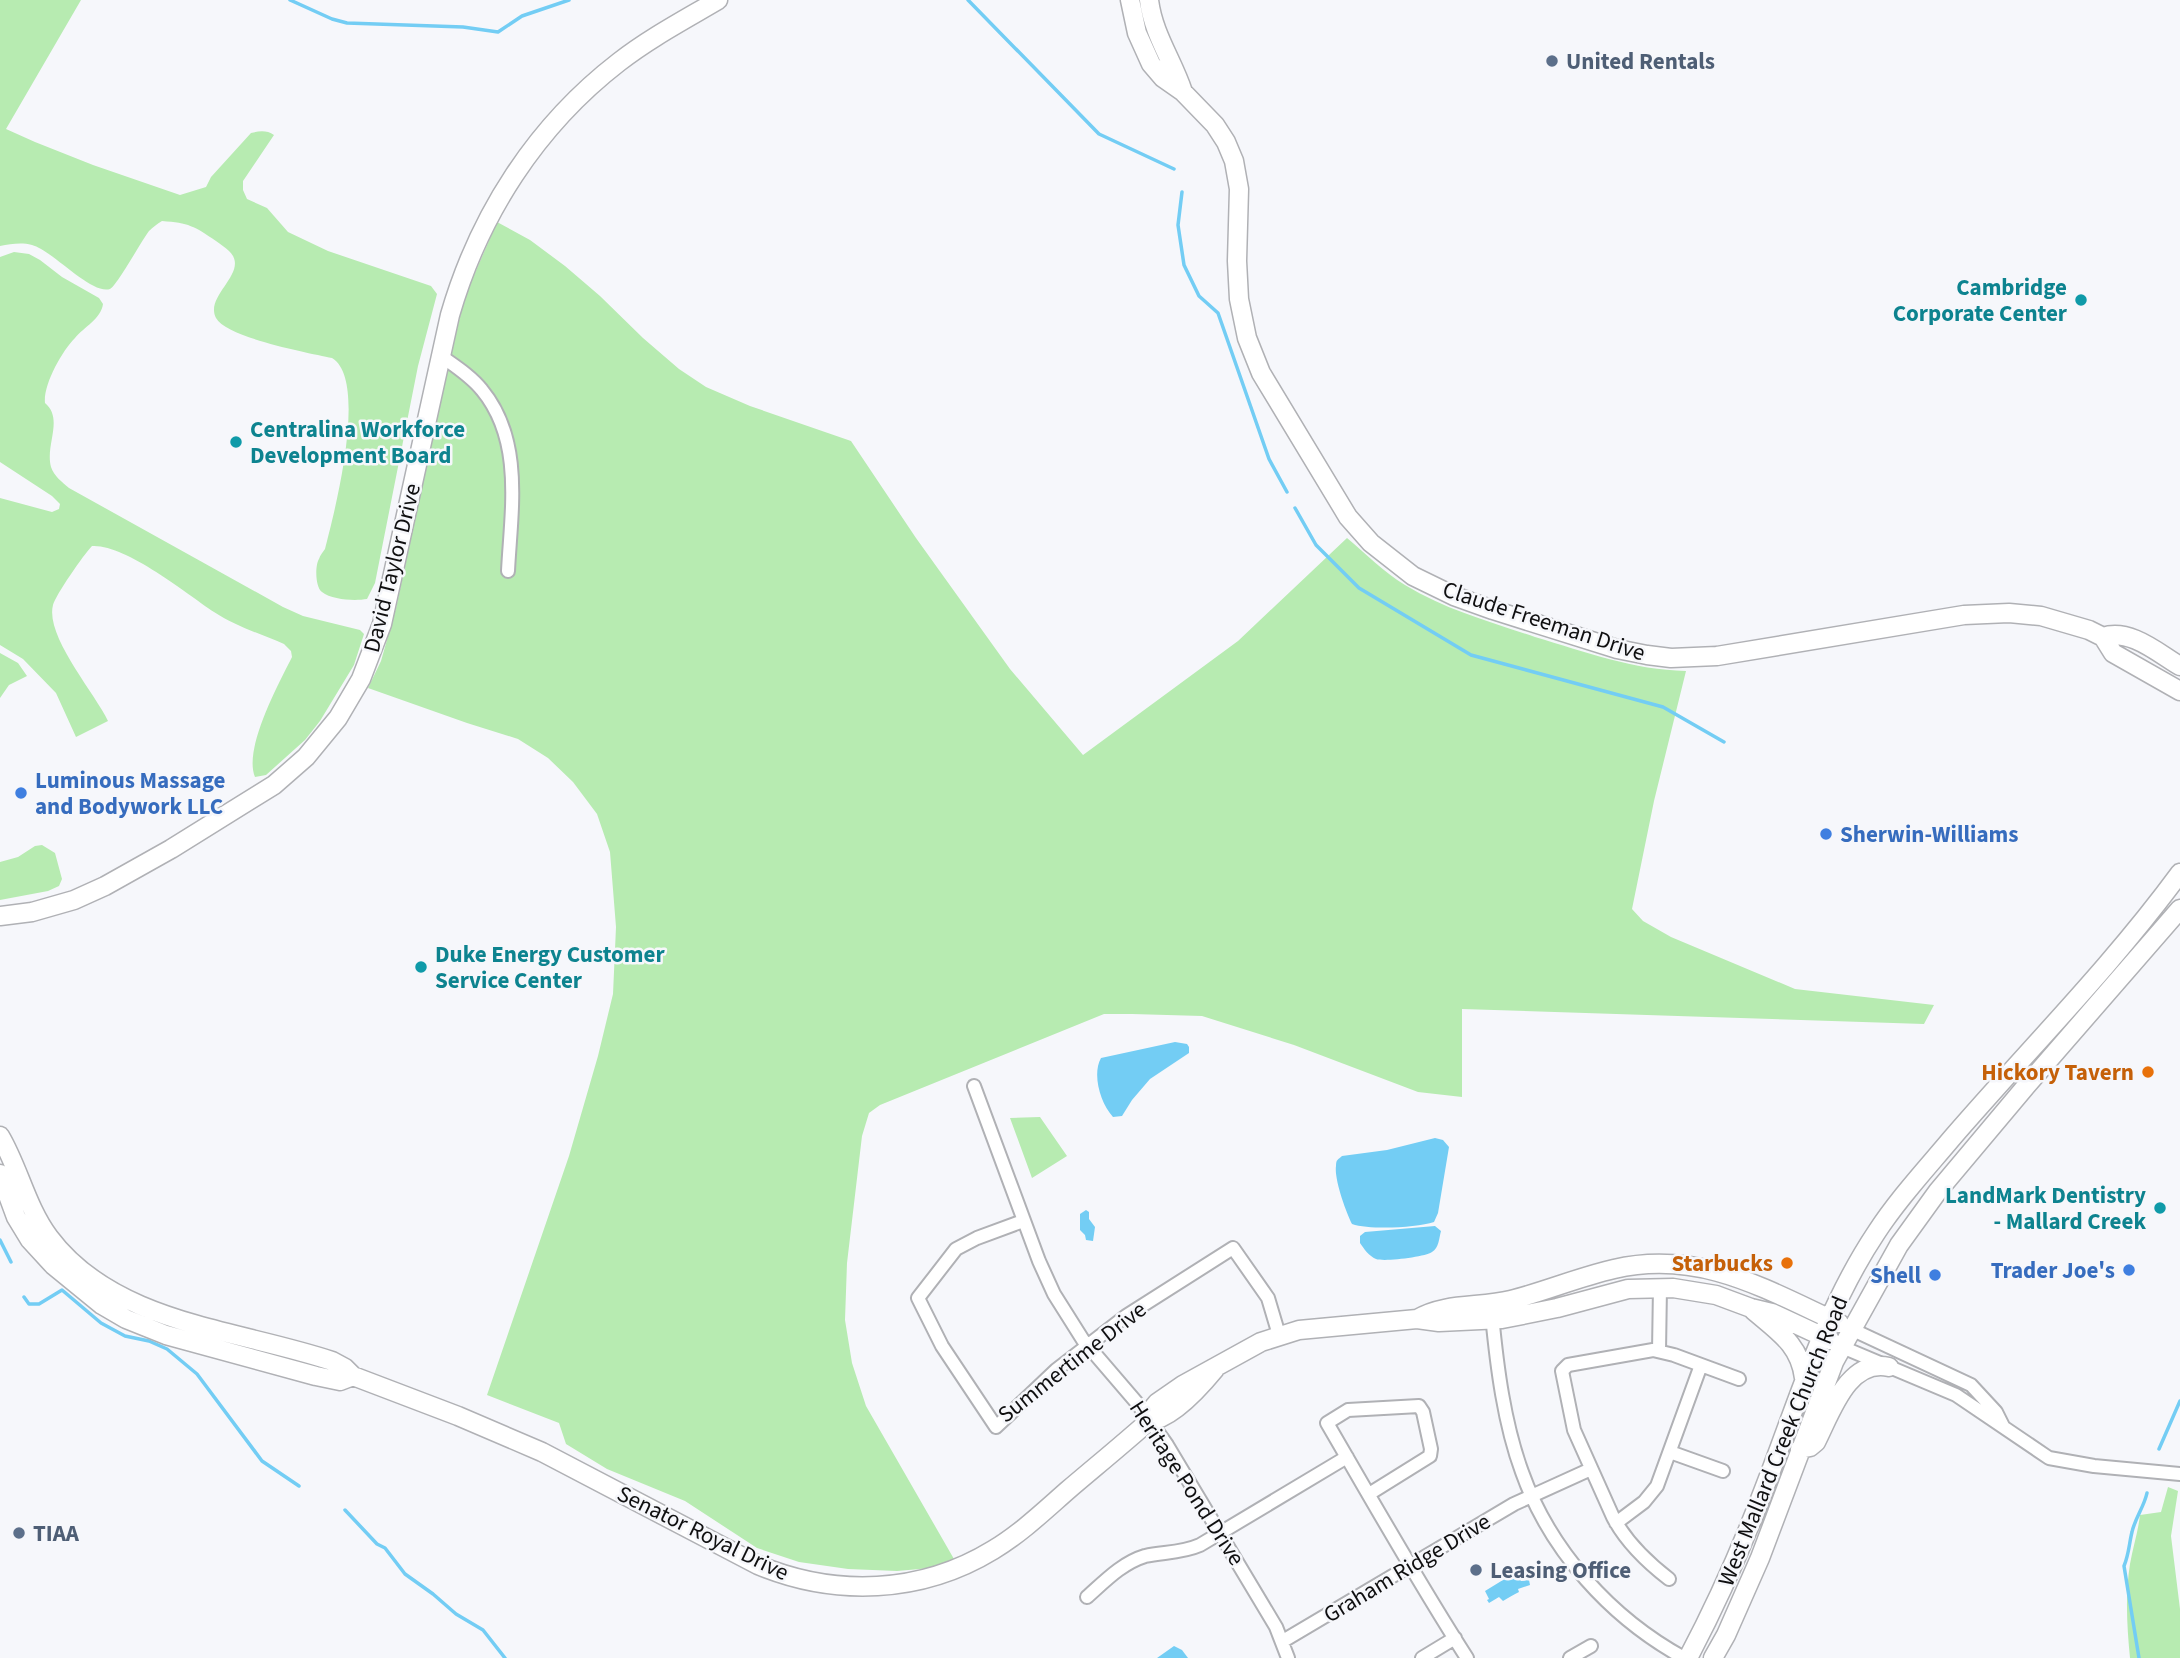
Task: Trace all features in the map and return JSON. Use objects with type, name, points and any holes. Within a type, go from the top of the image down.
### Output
[{"type":"street","name":"David Taylor Drive","points":[[0,916],[32,912],[74,900],[148,863],[274,785],[306,757],[329,731],[355,692],[378,637],[440,356],[458,289],[476,243],[510,179],[542,137],[580,95],[618,62],[718,0]]},
{"type":"street","name":"Claude Freeman Drive","points":[[1130,0],[1137,33],[1151,64],[1163,78],[1183,92],[1221,132],[1237,170],[1239,299],[1250,345],[1261,373],[1343,511],[1371,543],[1413,576],[1454,596],[1493,610],[1617,649],[1659,657],[1717,656],[1939,619],[1992,613],[2024,614],[2057,619],[2089,629],[2103,637],[2113,653],[2180,691]]},
{"type":"street","name":"Claude Freeman Drive","points":[[1149,0],[1157,32],[1183,92]]},
{"type":"street","points":[[440,356],[462,371],[483,391],[502,425],[513,475],[508,571]]},
{"type":"street","name":"Claude Freeman Drive","points":[[2103,637],[2114,635],[2130,638],[2180,666]]},
{"type":"street","name":"West Mallard Creek Church Road","points":[[1686,1658],[1738,1556],[1804,1378],[1864,1252],[1894,1208],[1981,1104],[2128,939],[2180,873]]},
{"type":"street","name":"West Mallard Creek Church Road","points":[[1713,1658],[1760,1558],[1830,1369],[1899,1245],[1938,1191],[2180,909]]},
{"type":"street","name":"Heritage Pond Drive","points":[[974,1086],[1023,1220],[1054,1294],[1088,1346],[1137,1403],[1167,1445],[1283,1641],[1288,1658]]},
{"type":"street","name":"Senator Royal Drive","points":[[0,1136],[34,1212],[49,1237],[83,1270],[118,1294],[175,1318],[339,1364],[353,1376],[530,1447],[765,1568],[803,1580],[849,1587],[882,1587],[910,1583],[954,1570],[981,1557],[1006,1542],[1149,1421],[1159,1420],[1167,1415],[1193,1392],[1214,1368],[1246,1349],[1279,1335],[1311,1327],[1417,1318],[1439,1310],[1491,1311]]},
{"type":"street","name":"Senator Royal Drive","points":[[0,1174],[16,1217],[30,1240],[53,1265],[96,1301],[126,1319],[166,1335],[334,1381],[353,1376]]},
{"type":"street","name":"Summertime Drive","points":[[1023,1220],[968,1242],[952,1254],[918,1298],[963,1381],[996,1427],[1014,1413],[1048,1378],[1126,1316],[1233,1248],[1268,1298],[1279,1335]]},
{"type":"street","points":[[1491,1311],[1515,1299],[1615,1268],[1655,1264],[1695,1267],[1733,1275],[1971,1385],[1996,1412],[2003,1427]]},
{"type":"street","points":[[1491,1311],[1545,1311],[1619,1291],[1660,1287],[1716,1294],[1751,1308],[1772,1312],[1842,1347],[1956,1395],[2049,1458],[2094,1466],[2180,1474]]},
{"type":"street","points":[[1659,1351],[1660,1287]]},
{"type":"street","points":[[1751,1308],[1793,1346],[1801,1362],[1804,1378]]},
{"type":"street","points":[[1491,1311],[1509,1426],[1531,1496],[1559,1544],[1592,1586],[1633,1625],[1686,1658]]},
{"type":"street","points":[[1669,1579],[1649,1563],[1616,1523],[1574,1430],[1562,1375],[1563,1368],[1568,1364],[1640,1351],[1659,1351],[1739,1379]]},
{"type":"street","points":[[1616,1523],[1654,1492],[1701,1365]]},
{"type":"street","points":[[1800,1449],[1810,1447],[1816,1442],[1843,1391],[1858,1373],[1874,1365],[1889,1367]]},
{"type":"street","points":[[1368,1494],[1430,1456],[1431,1449],[1421,1409],[1413,1405],[1354,1409],[1337,1415],[1327,1423],[1368,1494],[1467,1658]]},
{"type":"street","points":[[1670,1452],[1723,1471]]},
{"type":"street","points":[[1087,1597],[1132,1561],[1190,1549],[1347,1457]]},
{"type":"street","name":"Graham Ridge Drive","points":[[1283,1641],[1514,1504],[1591,1469]]},
{"type":"street","points":[[1422,1658],[1455,1639]]},
{"type":"street","points":[[1570,1658],[1591,1646]]},
{"type":"green space","points":[[0,0],[81,0],[6,129],[93,165],[180,195],[206,187],[211,177],[251,133],[269,132],[274,135],[243,181],[247,199],[267,208],[288,232],[328,251],[431,286],[437,294],[418,366],[375,583],[367,599],[344,599],[326,595],[318,586],[316,576],[335,507],[346,449],[348,392],[343,371],[332,358],[251,338],[223,325],[216,318],[216,301],[235,267],[229,251],[191,226],[162,221],[149,231],[113,286],[110,289],[102,289],[82,279],[32,245],[20,243],[0,246]]},
{"type":"green space","points":[[497,222],[530,240],[565,266],[679,369],[706,387],[750,406],[851,441],[916,538],[1010,669],[1083,755],[1238,641],[1347,538],[1397,580],[1421,594],[1485,621],[1610,659],[1686,671],[1654,801],[1632,909],[1643,921],[1671,937],[1795,989],[1934,1005],[1924,1024],[1462,1009],[1462,1097],[1418,1092],[1294,1045],[1202,1016],[1104,1014],[880,1105],[869,1113],[862,1136],[847,1263],[845,1320],[852,1363],[866,1406],[954,1559],[931,1568],[897,1571],[848,1569],[799,1562],[757,1548],[685,1501],[607,1469],[566,1444],[559,1423],[487,1395],[569,1156],[613,994],[616,927],[610,852],[597,814],[573,782],[548,758],[518,739],[368,688],[381,661],[396,608],[465,296]]},
{"type":"green space","points":[[14,252],[29,254],[40,260],[62,277],[99,298],[103,304],[96,318],[65,351],[47,387],[45,403],[50,409],[54,424],[50,459],[52,470],[58,479],[69,488],[283,607],[303,616],[360,630],[364,634],[354,665],[320,721],[305,740],[266,775],[255,777],[254,750],[264,716],[292,657],[291,651],[284,644],[222,617],[138,561],[106,547],[92,546],[70,575],[53,605],[52,618],[63,648],[108,721],[76,737],[56,693],[23,659],[0,645],[0,498],[52,512],[59,509],[60,504],[0,462],[0,257]]},
{"type":"green space","points":[[0,653],[18,663],[27,676],[9,685],[0,698]]},
{"type":"green space","points":[[42,845],[55,853],[62,879],[59,886],[48,891],[0,900],[0,862],[18,857],[35,846]]},
{"type":"green space","points":[[1040,1117],[1067,1156],[1032,1178],[1010,1118]]},
{"type":"green space","points":[[2168,1487],[2178,1491],[2171,1536],[2180,1609],[2180,1658],[2130,1658],[2127,1587],[2140,1515],[2161,1512]]},
{"type":"water","points":[[1175,1042],[1187,1044],[1189,1053],[1150,1079],[1122,1116],[1113,1117],[1104,1104],[1097,1080],[1101,1058]]},
{"type":"water","points":[[1435,1138],[1443,1140],[1449,1147],[1438,1213],[1434,1222],[1393,1228],[1352,1224],[1339,1187],[1336,1172],[1338,1160],[1342,1156],[1387,1150]]},
{"type":"water","points":[[1086,1210],[1095,1227],[1093,1241],[1086,1240],[1080,1230],[1080,1214]]},
{"type":"water","points":[[1435,1226],[1441,1231],[1437,1245],[1432,1252],[1421,1256],[1380,1260],[1369,1254],[1360,1243],[1360,1236],[1365,1232]]},
{"type":"water","points":[[1516,1572],[1521,1581],[1529,1580],[1530,1585],[1518,1589],[1519,1592],[1503,1601],[1499,1597],[1489,1603],[1485,1591]]},
{"type":"water","points":[[1174,1646],[1182,1650],[1188,1658],[1157,1658]]},
{"type":"waterway","points":[[290,0],[347,23],[463,27],[498,32],[522,16],[569,0]]},
{"type":"waterway","points":[[968,0],[1099,134],[1174,169]]},
{"type":"waterway","points":[[1182,192],[1178,225],[1184,265],[1199,296],[1218,313],[1269,459],[1287,492]]},
{"type":"waterway","points":[[1295,508],[1316,545],[1359,588],[1471,655],[1663,707],[1724,742]]},
{"type":"waterway","points":[[0,1240],[11,1262]]},
{"type":"waterway","points":[[24,1297],[29,1304],[39,1304],[62,1290],[101,1323],[125,1336],[149,1341],[167,1349],[197,1374],[262,1461],[299,1486]]},
{"type":"waterway","points":[[2159,1449],[2180,1401]]},
{"type":"waterway","points":[[2139,1658],[2124,1566],[2133,1527],[2147,1493]]},
{"type":"waterway","points":[[345,1510],[377,1544],[385,1548],[405,1574],[456,1614],[483,1630],[505,1658]]},
{"type":"place","name":"United Rentals","points":[[1552,61]]},
{"type":"place","name":"Cambridge Corporate Center","points":[[2081,300]]},
{"type":"place","name":"Centralina Workforce Development Board","points":[[236,442]]},
{"type":"place","name":"Luminous Massage and Bodywork LLC","points":[[21,793]]},
{"type":"place","name":"Sherwin-Williams","points":[[1826,834]]},
{"type":"place","name":"Duke Energy Customer Service Center","points":[[421,967]]},
{"type":"place","name":"Hickory Tavern","points":[[2148,1072]]},
{"type":"place","name":"LandMark Dentistry - Mallard Creek","points":[[2160,1208]]},
{"type":"place","name":"Starbucks","points":[[1787,1263]]},
{"type":"place","name":"Trader Joe's","points":[[2129,1270]]},
{"type":"place","name":"Shell","points":[[1935,1275]]},
{"type":"place","name":"TIAA","points":[[19,1533]]},
{"type":"place","name":"Leasing Office","points":[[1476,1570]]}]
